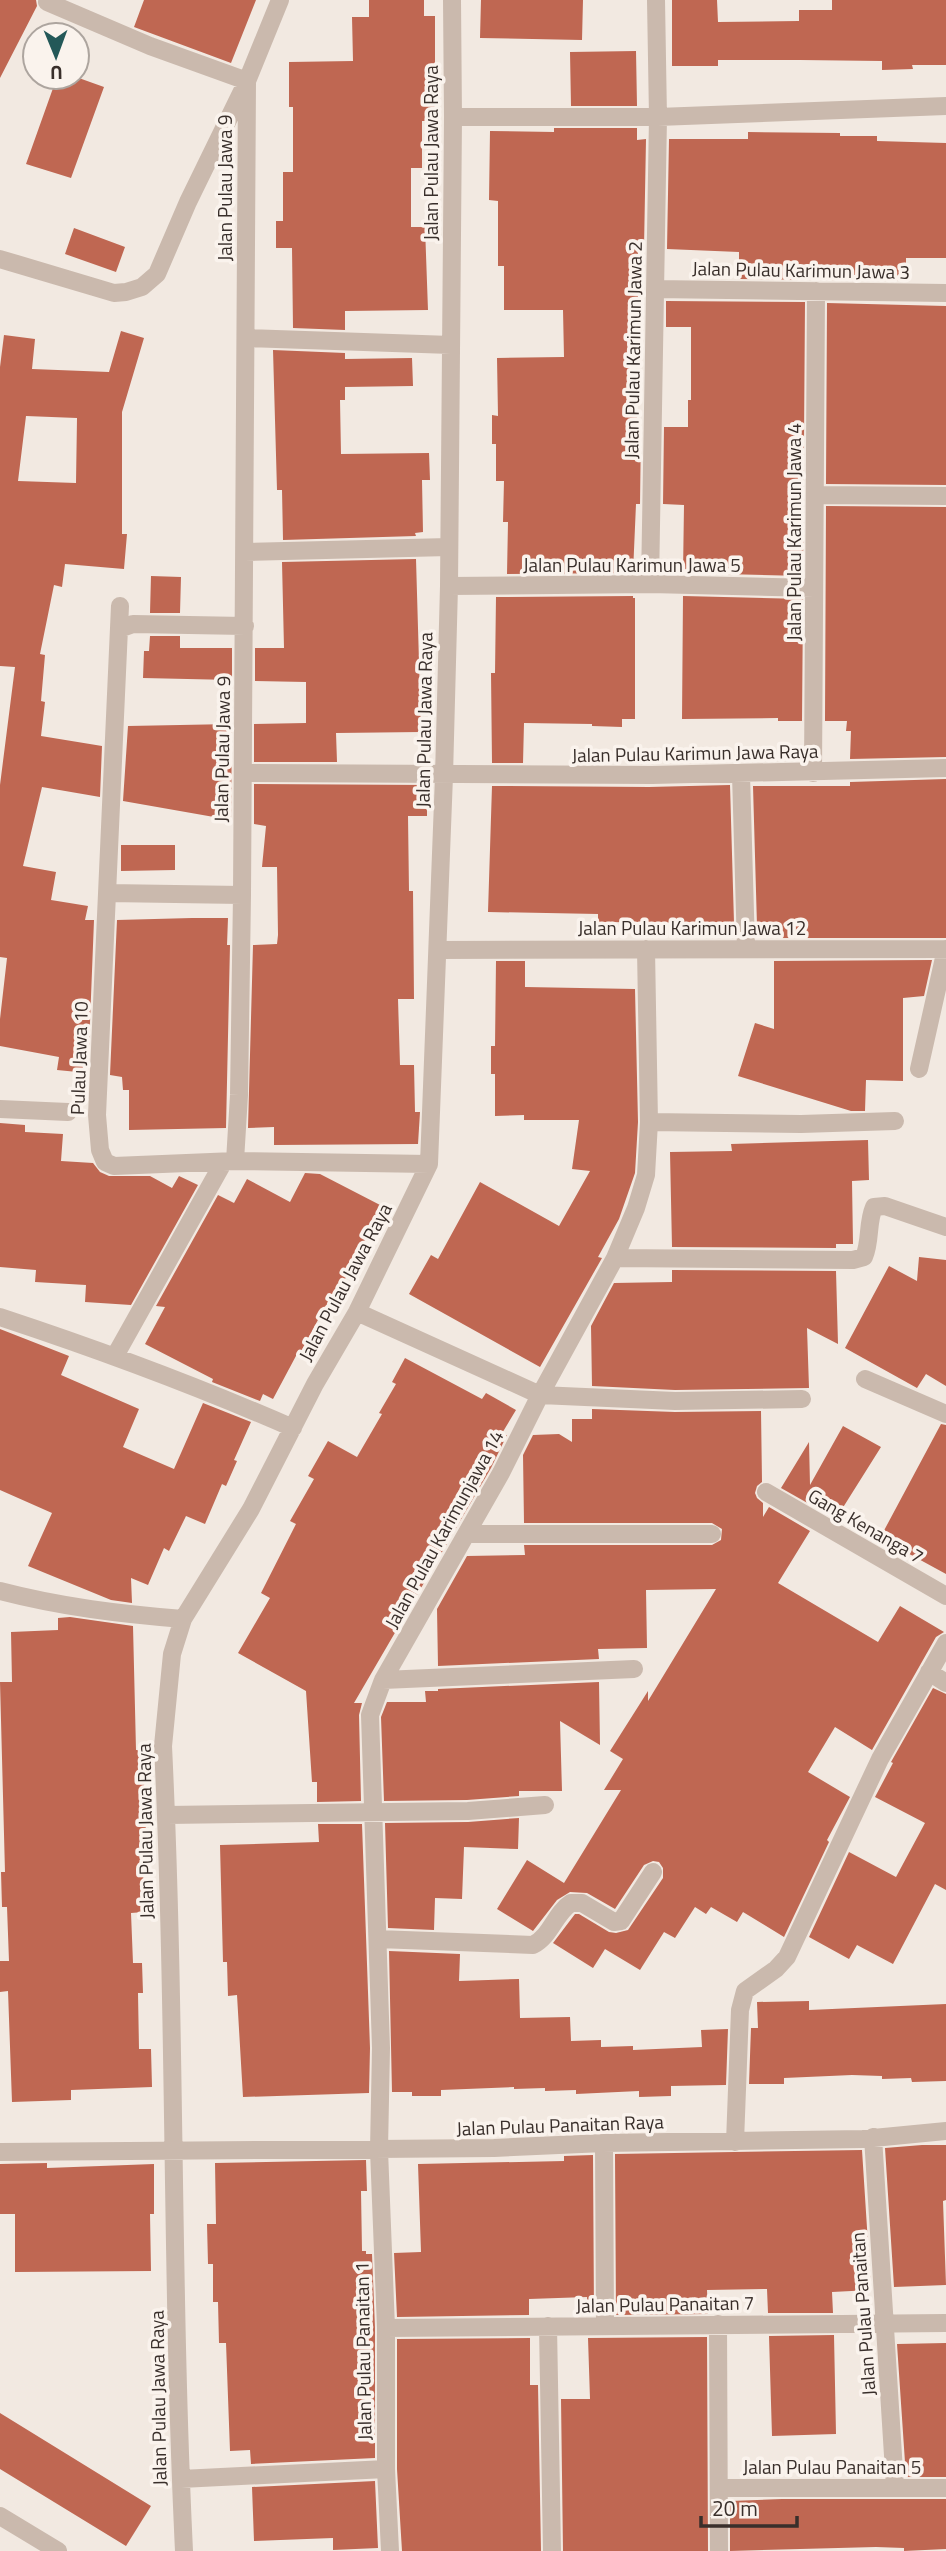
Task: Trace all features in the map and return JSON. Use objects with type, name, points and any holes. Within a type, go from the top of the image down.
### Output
[{"type":"street","points":[[0,259],[114,293],[142,287],[157,274],[188,202],[247,81],[281,0]]},
{"type":"street","name":"Jalan Pulau Jawa Raya","points":[[184,2551],[167,1815],[163,1746],[168,1689],[172,1654],[183,1619],[251,1509],[315,1384],[357,1312],[429,1164],[439,950],[449,586],[452,0]]},
{"type":"street","name":"Jalan Pulau Karimun Jawa 2","points":[[650,584],[658,117],[656,0]]},
{"type":"street","points":[[47,2],[150,46],[247,81]]},
{"type":"street","name":"Jalan Pulau Jawa 9","points":[[229,1162],[242,895],[247,81]]},
{"type":"street","points":[[453,117],[658,117],[946,106]]},
{"type":"street","name":"Jalan Pulau Karimun Jawa 3","points":[[655,289],[946,293]]},
{"type":"street","name":"Jalan Pulau Karimun Jawa 4","points":[[813,773],[817,291]]},
{"type":"street","points":[[246,338],[451,345]]},
{"type":"street","points":[[815,495],[946,496]]},
{"type":"street","points":[[244,552],[449,547]]},
{"type":"street","name":"Jalan Pulau Karimun Jawa 5","points":[[449,586],[650,584],[814,588]]},
{"type":"street","name":"Pulau Jawa 10","points":[[120,606],[97,1115],[100,1150],[105,1162],[114,1166],[229,1162],[429,1164]]},
{"type":"street","points":[[119,629],[133,624],[245,626]]},
{"type":"street","name":"Jalan Pulau Karimun Jawa Raya","points":[[243,774],[741,774],[946,768]]},
{"type":"street","points":[[741,774],[746,948]]},
{"type":"street","points":[[107,893],[242,895]]},
{"type":"street","name":"Jalan Pulau Karimunjawa 14","points":[[379,2150],[381,2048],[370,1715],[383,1680],[468,1534],[615,1258],[636,1208],[646,1175],[649,1122],[646,949]]},
{"type":"street","points":[[919,1069],[946,949]]},
{"type":"street","name":"Jalan Pulau Karimun Jawa 12","points":[[439,950],[946,949]]},
{"type":"street","points":[[0,1108],[68,1112]]},
{"type":"street","points":[[649,1122],[801,1124],[895,1121]]},
{"type":"street","points":[[114,1356],[229,1162]]},
{"type":"street","points":[[615,1258],[853,1260],[864,1257],[868,1246],[870,1216],[874,1208],[885,1206],[946,1227]]},
{"type":"street","points":[[357,1312],[540,1395],[675,1401],[802,1399]]},
{"type":"street","points":[[0,1317],[204,1390],[293,1428]]},
{"type":"street","points":[[865,1379],[946,1414]]},
{"type":"street","name":"Gang Kenanga 7","points":[[766,1492],[946,1596]]},
{"type":"street","points":[[468,1534],[712,1534]]},
{"type":"street","points":[[0,1591],[44,1603],[183,1619]]},
{"type":"street","points":[[735,2142],[740,2010],[745,1991],[776,1969],[787,1957],[880,1759],[946,1643]]},
{"type":"street","points":[[383,1680],[634,1669]]},
{"type":"street","points":[[929,1672],[946,1683]]},
{"type":"street","points":[[167,1815],[468,1811],[545,1805]]},
{"type":"street","points":[[378,1939],[528,1946],[542,1939],[563,1909],[571,1903],[582,1903],[612,1922],[621,1921],[653,1872]]},
{"type":"street","name":"Jalan Pulau Panaitan Raya","points":[[0,2152],[175,2153],[494,2148],[873,2137],[946,2131]]},
{"type":"street","name":"Jalan Pulau Panaitan","points":[[873,2137],[895,2487]]},
{"type":"street","points":[[604,2143],[605,2325]]},
{"type":"street","name":"Jalan Pulau Panaitan 1","points":[[379,2150],[386,2328],[386,2469],[390,2551]]},
{"type":"street","name":"Jalan Pulau Panaitan 7","points":[[386,2328],[946,2323]]},
{"type":"street","points":[[718,2324],[719,2551]]},
{"type":"street","points":[[548,2326],[552,2551]]},
{"type":"street","points":[[181,2479],[386,2469]]},
{"type":"street","name":"Jalan Pulau Panaitan 5","points":[[719,2488],[946,2488]]},
{"type":"street","points":[[0,2516],[58,2551]]},
{"type":"building","points":[[0,0],[36,0],[37,6],[29,21],[21,21],[21,37],[0,78]]},
{"type":"building","points":[[144,0],[256,0],[231,63],[134,27]]},
{"type":"building","points":[[369,0],[424,0],[424,16],[435,16],[435,121],[422,121],[422,168],[411,168],[411,227],[425,227],[428,310],[345,311],[345,330],[293,328],[292,248],[276,248],[276,221],[283,221],[283,172],[293,172],[293,107],[289,107],[289,62],[353,61],[352,17],[369,17]]},
{"type":"building","points":[[481,0],[583,0],[582,40],[480,38]]},
{"type":"building","points":[[672,0],[717,0],[718,22],[799,21],[799,10],[832,10],[832,0],[946,0],[946,65],[912,65],[913,69],[882,70],[882,61],[718,60],[718,66],[672,66]]},
{"type":"building","points":[[636,51],[637,106],[571,106],[570,52]]},
{"type":"building","points":[[91,82],[104,87],[71,178],[26,164],[52,91],[91,91]]},
{"type":"building","points":[[554,128],[637,128],[637,140],[646,139],[644,248],[638,248],[638,301],[643,301],[643,327],[637,327],[637,361],[630,361],[629,414],[637,415],[637,427],[641,427],[640,504],[636,504],[633,573],[507,574],[508,522],[503,522],[504,481],[496,481],[496,444],[492,444],[492,415],[498,416],[497,358],[564,357],[563,310],[504,310],[504,266],[498,266],[498,201],[489,200],[490,131],[554,132]]},
{"type":"building","points":[[748,132],[840,133],[840,136],[877,136],[877,141],[946,143],[946,258],[906,258],[906,281],[739,279],[739,252],[667,249],[669,139],[748,139]]},
{"type":"building","points":[[74,228],[125,247],[116,272],[65,254]]},
{"type":"building","points":[[666,301],[805,302],[803,576],[683,573],[684,505],[663,504],[664,427],[688,427],[688,400],[691,400],[691,327],[666,327]]},
{"type":"building","points":[[827,303],[946,306],[946,485],[826,484]]},
{"type":"building","points":[[121,331],[144,338],[122,412],[122,534],[127,534],[124,569],[65,564],[62,587],[54,585],[40,654],[45,655],[41,701],[45,702],[41,736],[102,746],[100,797],[42,787],[23,866],[56,872],[51,900],[88,906],[85,920],[94,920],[88,1073],[57,1070],[59,1057],[0,1046],[0,1019],[7,958],[0,957],[0,785],[15,667],[0,666],[0,367],[4,335],[35,339],[32,369],[109,372]],"holes":[[[26,416],[77,418],[76,483],[18,481]]]},
{"type":"building","points":[[273,350],[345,353],[345,359],[412,358],[413,386],[345,387],[345,400],[340,400],[341,454],[429,453],[430,480],[422,480],[423,532],[415,533],[416,536],[283,540],[282,490],[277,490]]},
{"type":"building","points":[[826,506],[946,507],[946,757],[850,759],[851,731],[846,731],[847,721],[825,721]]},
{"type":"building","points":[[416,559],[421,732],[336,733],[337,762],[254,762],[254,724],[306,723],[306,682],[255,681],[255,648],[284,648],[282,562]]},
{"type":"building","points":[[151,576],[181,577],[180,613],[150,613]]},
{"type":"building","points":[[633,596],[635,719],[622,719],[622,727],[524,723],[523,763],[492,763],[491,673],[495,673],[496,597]]},
{"type":"building","points":[[683,596],[803,599],[802,721],[778,721],[778,718],[682,719]]},
{"type":"building","points":[[150,636],[180,636],[180,648],[232,648],[232,680],[143,678],[144,651],[149,651]]},
{"type":"building","points":[[232,724],[231,820],[123,801],[128,726]]},
{"type":"building","points":[[946,779],[946,938],[774,938],[774,926],[757,926],[753,786],[850,786],[850,782]]},
{"type":"building","points":[[254,784],[427,785],[427,816],[408,816],[409,891],[413,891],[414,999],[398,999],[400,1065],[414,1065],[415,1112],[420,1112],[418,1144],[274,1145],[274,1127],[248,1128],[253,945],[277,944],[278,935],[277,867],[262,867],[266,826],[254,824]]},
{"type":"building","points":[[730,785],[734,923],[598,922],[598,914],[488,912],[492,786]]},
{"type":"building","points":[[121,845],[175,845],[175,870],[121,871]]},
{"type":"building","points":[[228,918],[227,945],[230,945],[226,1128],[129,1130],[129,1090],[123,1090],[122,1077],[110,1075],[117,920]]},
{"type":"building","points":[[932,960],[924,996],[903,998],[903,1081],[866,1080],[865,1111],[851,1111],[738,1076],[755,1023],[774,1029],[774,961]]},
{"type":"building","points":[[496,961],[525,961],[525,987],[635,989],[638,1122],[635,1173],[619,1219],[598,1257],[602,1258],[540,1367],[409,1294],[431,1255],[438,1259],[480,1182],[559,1226],[590,1171],[572,1169],[579,1120],[524,1120],[524,1115],[495,1116],[495,1074],[491,1074],[491,1046],[495,1046]]},
{"type":"building","points":[[0,1123],[25,1125],[25,1132],[63,1134],[61,1161],[93,1163],[100,1172],[109,1176],[150,1176],[172,1188],[179,1176],[198,1185],[131,1305],[85,1302],[86,1285],[35,1282],[36,1270],[0,1267]]},
{"type":"building","points":[[868,1140],[869,1180],[852,1181],[853,1244],[836,1244],[836,1248],[672,1247],[670,1152],[732,1151],[731,1144]]},
{"type":"building","points":[[305,1173],[320,1174],[382,1206],[322,1320],[319,1318],[273,1399],[263,1394],[260,1401],[212,1382],[213,1379],[145,1344],[165,1307],[156,1306],[218,1195],[234,1203],[247,1179],[290,1202]]},
{"type":"building","points":[[919,1257],[946,1260],[946,1386],[926,1374],[917,1388],[845,1348],[889,1266],[917,1281]]},
{"type":"building","points":[[672,1270],[836,1271],[838,1344],[807,1328],[809,1388],[675,1390],[592,1386],[591,1326],[614,1283],[672,1282]]},
{"type":"building","points":[[0,1329],[69,1356],[61,1375],[139,1409],[123,1447],[174,1469],[203,1403],[251,1422],[226,1486],[222,1484],[205,1524],[186,1516],[169,1551],[164,1548],[148,1585],[131,1578],[132,1603],[111,1600],[28,1566],[52,1513],[0,1490]]},
{"type":"building","points":[[405,1358],[482,1399],[486,1393],[516,1410],[501,1435],[507,1435],[491,1468],[354,1703],[362,1703],[359,1715],[361,1801],[317,1802],[317,1782],[312,1782],[306,1691],[238,1653],[270,1598],[261,1593],[296,1524],[290,1521],[314,1479],[308,1476],[328,1441],[357,1457],[382,1414],[379,1413],[396,1384],[392,1382]]},
{"type":"building","points":[[592,1409],[761,1411],[762,1482],[755,1493],[763,1503],[763,1517],[769,1507],[810,1531],[778,1583],[878,1642],[900,1606],[944,1632],[936,1637],[872,1750],[835,1727],[808,1772],[850,1797],[827,1840],[829,1842],[784,1937],[743,1912],[737,1922],[711,1907],[706,1914],[695,1907],[675,1938],[664,1932],[640,1970],[605,1949],[593,1968],[553,1943],[575,1914],[609,1932],[628,1930],[663,1878],[663,1868],[659,1862],[653,1861],[644,1865],[615,1909],[587,1893],[570,1892],[557,1900],[533,1931],[497,1909],[527,1860],[564,1883],[621,1790],[604,1790],[623,1759],[610,1751],[648,1691],[648,1701],[716,1589],[646,1590],[647,1648],[598,1649],[599,1659],[438,1666],[437,1609],[467,1556],[525,1555],[524,1545],[712,1545],[721,1540],[722,1529],[712,1523],[524,1523],[523,1455],[533,1435],[559,1434],[572,1442],[572,1419],[592,1419]]},
{"type":"building","points":[[941,1424],[946,1425],[946,1574],[880,1538]]},
{"type":"building","points":[[843,1426],[881,1447],[837,1517],[810,1500],[811,1505],[781,1488],[809,1442],[810,1485]]},
{"type":"building","points":[[70,1617],[133,1626],[136,1750],[143,1750],[147,1863],[143,1863],[144,1912],[131,1913],[133,1963],[142,1963],[143,1993],[138,1993],[139,2049],[151,2049],[152,2087],[71,2090],[71,2100],[12,2102],[8,1991],[0,1992],[0,1961],[9,1961],[7,1907],[2,1907],[1,1872],[5,1872],[0,1682],[12,1682],[11,1632],[58,1630],[58,1618]]},
{"type":"building","points":[[599,1682],[600,1745],[560,1721],[562,1791],[519,1791],[519,1796],[467,1800],[384,1801],[381,1717],[387,1702],[426,1702],[425,1691],[438,1689]]},
{"type":"building","points":[[933,1688],[946,1694],[946,1890],[935,1884],[893,1964],[857,1945],[849,1959],[809,1937],[849,1852],[896,1877],[925,1823],[875,1797],[893,1763],[891,1762]]},
{"type":"building","points":[[519,1818],[518,1849],[464,1847],[462,1899],[435,1898],[434,1930],[388,1928],[385,1823]]},
{"type":"building","points":[[318,1824],[362,1824],[370,2048],[369,2093],[243,2097],[237,1995],[228,1996],[227,1962],[223,1962],[220,1845],[319,1842]]},
{"type":"building","points":[[389,1951],[460,1954],[459,1981],[519,1979],[520,2018],[570,2017],[571,2041],[601,2040],[601,2047],[633,2046],[633,2050],[702,2047],[701,2030],[728,2029],[726,2085],[671,2086],[671,2096],[639,2097],[639,2091],[576,2094],[576,2090],[545,2091],[545,2088],[514,2087],[441,2090],[441,2096],[412,2096],[412,2092],[392,2092]]},
{"type":"building","points":[[809,2001],[809,2010],[946,2004],[946,2081],[912,2082],[911,2078],[882,2079],[882,2076],[852,2075],[784,2078],[784,2084],[749,2084],[751,2028],[758,2028],[757,2002]]},
{"type":"building","points":[[946,2145],[946,2200],[943,2201],[946,2285],[894,2287],[885,2148]]},
{"type":"building","points":[[862,2150],[871,2290],[832,2292],[833,2313],[768,2313],[767,2289],[707,2290],[708,2314],[616,2315],[615,2154]]},
{"type":"building","points":[[593,2155],[594,2315],[588,2315],[587,2297],[529,2299],[529,2315],[397,2317],[394,2253],[421,2252],[418,2164],[564,2161],[564,2156]]},
{"type":"building","points":[[366,2160],[367,2191],[361,2191],[362,2251],[372,2254],[375,2458],[251,2464],[250,2450],[230,2451],[226,2343],[219,2343],[218,2302],[213,2302],[213,2264],[208,2264],[207,2224],[216,2224],[215,2163]]},
{"type":"building","points":[[47,2163],[47,2168],[154,2164],[154,2214],[150,2214],[151,2271],[15,2272],[15,2214],[0,2214],[0,2164]]},
{"type":"building","points":[[834,2335],[836,2434],[772,2436],[769,2336]]},
{"type":"building","points":[[707,2337],[708,2551],[563,2551],[561,2399],[590,2399],[588,2338]]},
{"type":"building","points":[[530,2338],[530,2385],[538,2385],[541,2551],[402,2551],[397,2469],[397,2339]]},
{"type":"building","points":[[946,2343],[946,2477],[906,2477],[897,2344]]},
{"type":"building","points":[[0,2413],[151,2506],[126,2546],[0,2469]]},
{"type":"building","points":[[375,2481],[378,2548],[333,2550],[333,2538],[254,2541],[252,2487]]},
{"type":"building","points":[[946,2499],[946,2549],[904,2551],[904,2548],[876,2547],[730,2551],[730,2501]]}]
